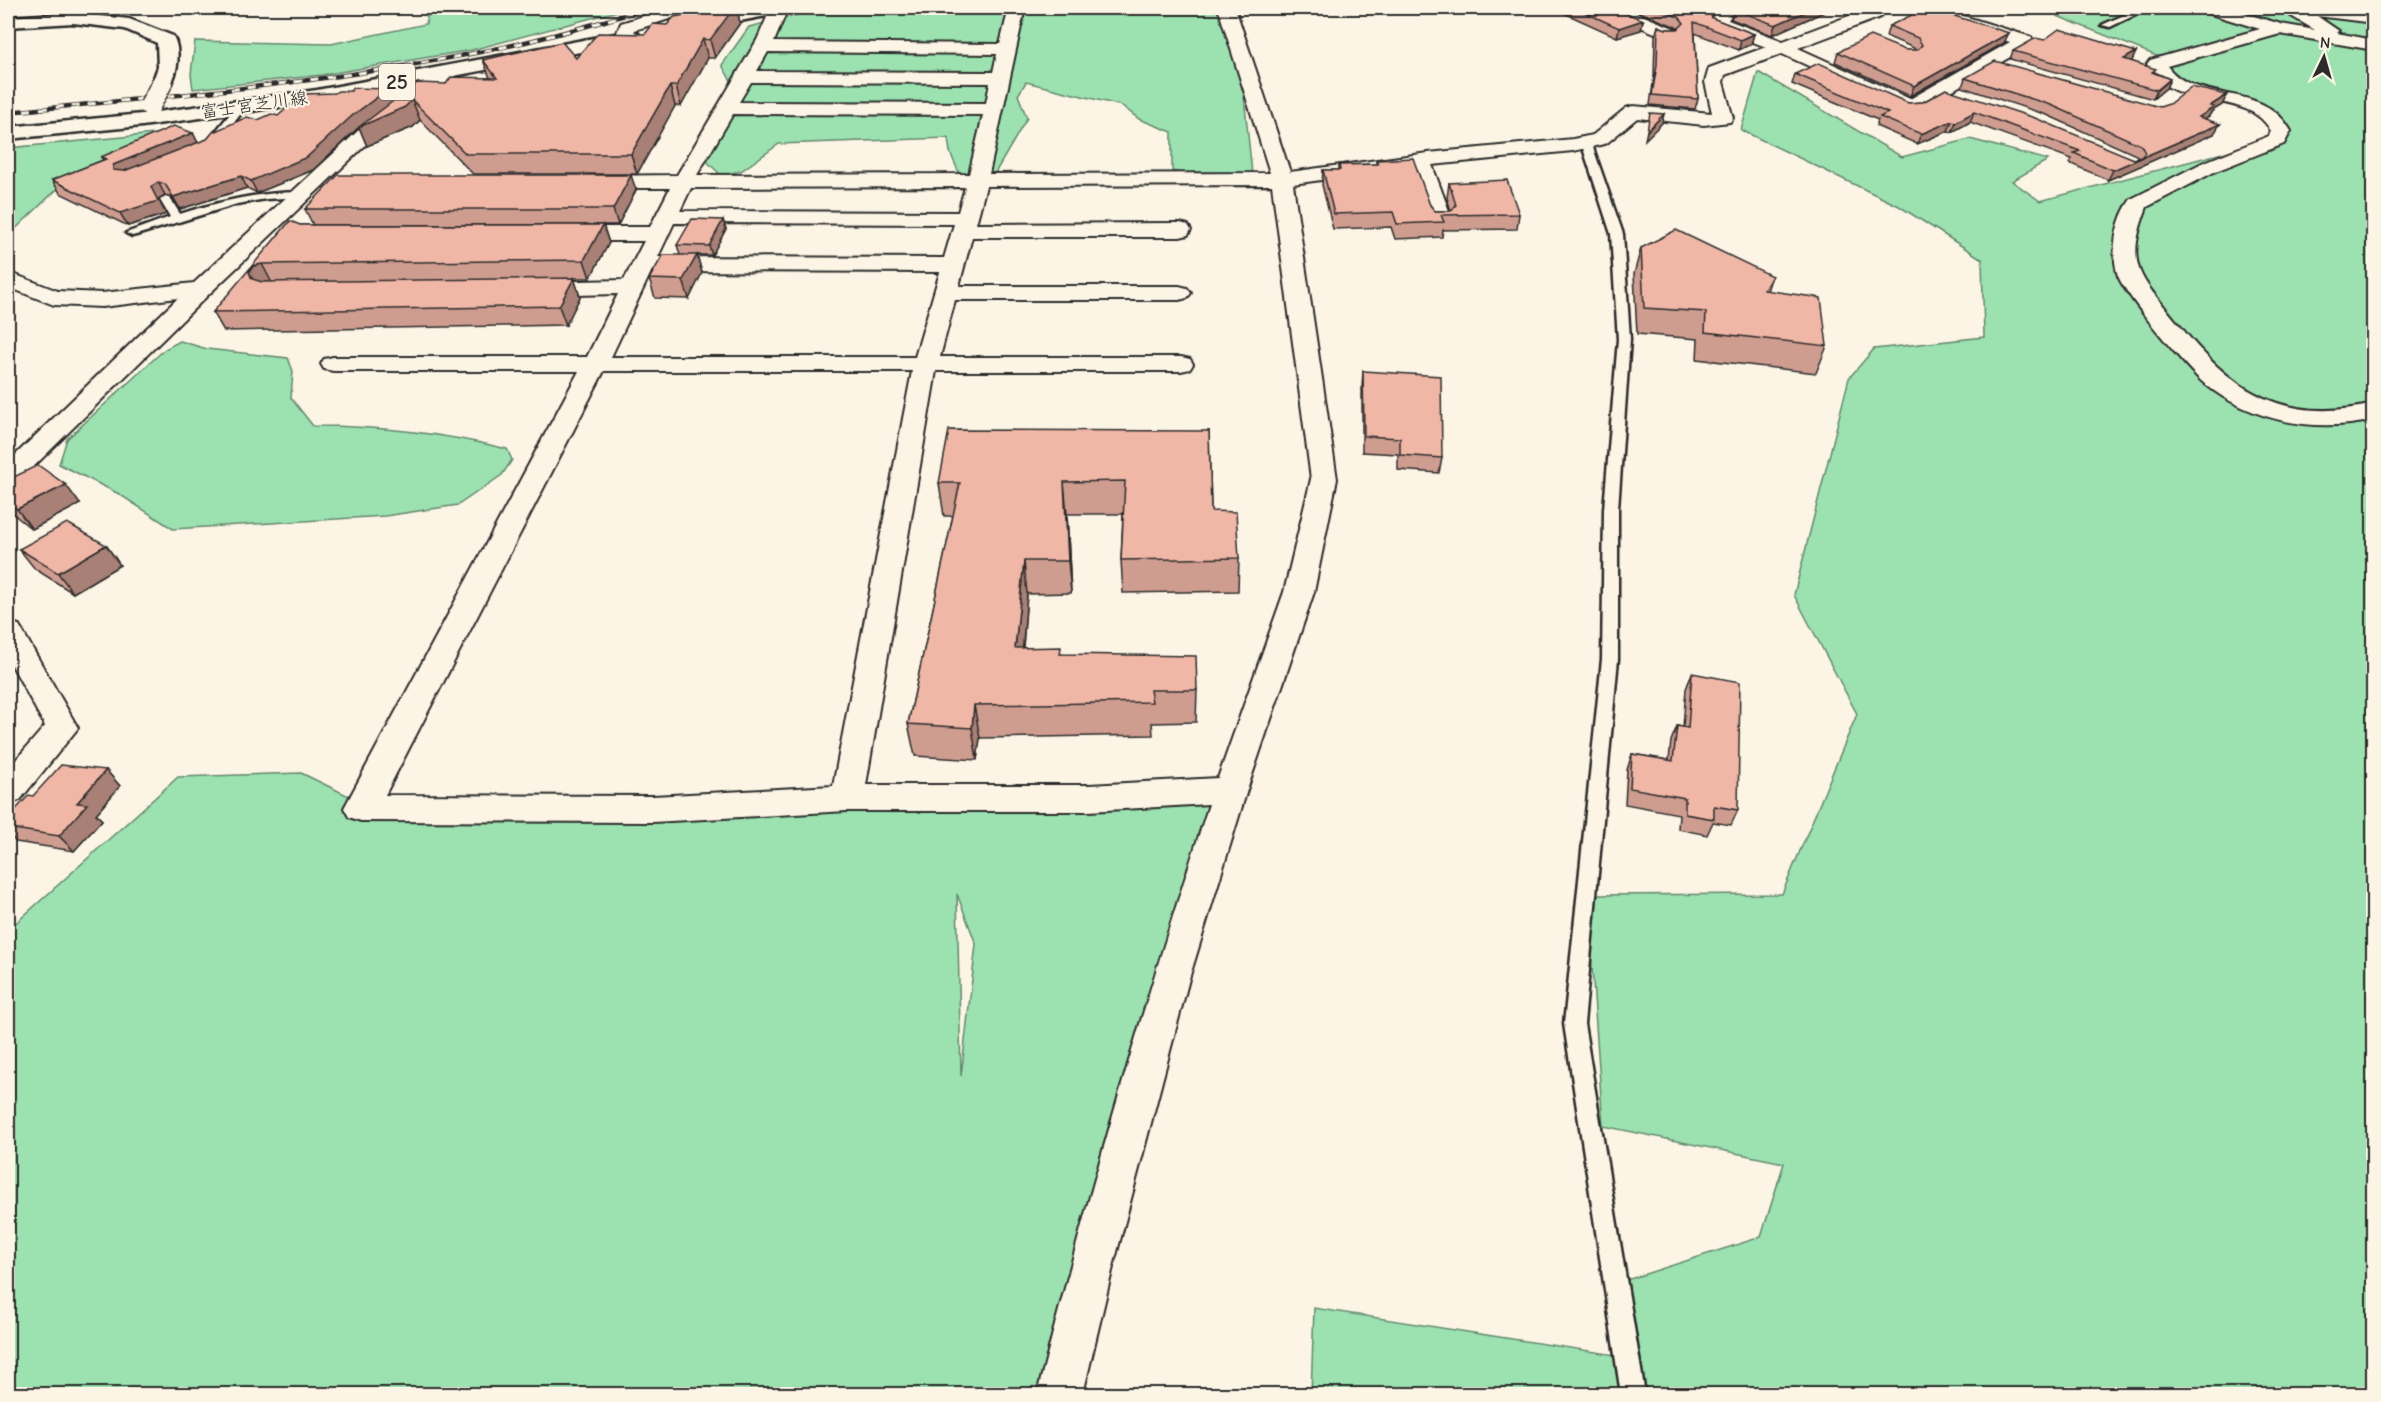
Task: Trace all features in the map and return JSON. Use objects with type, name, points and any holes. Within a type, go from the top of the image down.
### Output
[{"type":"main road","name":"富士宮芝川線","points":[[8,133],[146,113],[242,106],[317,96],[781,8]]},
{"type":"main road","points":[[8,22],[73,18],[129,24],[166,40],[168,67],[146,113]]},
{"type":"street","points":[[623,39],[627,27],[685,8]]},
{"type":"street","points":[[781,8],[762,47],[682,182],[596,363],[361,808],[653,809],[847,798],[1089,798],[1230,790]]},
{"type":"street","points":[[847,798],[925,365],[977,182],[1017,8]]},
{"type":"street","points":[[1060,1395],[1090,1271],[1170,979],[1230,790],[1299,592],[1324,479],[1282,179],[1226,8]]},
{"type":"street","points":[[1611,8],[1670,33]]},
{"type":"street","points":[[1728,8],[1717,22],[1784,48],[1911,106],[1913,112],[1893,118]]},
{"type":"street","points":[[566,182],[1282,179],[1420,160],[1586,142],[1600,139],[1634,112],[1704,119],[1723,118],[1713,81],[1716,72],[1875,13],[1878,8]]},
{"type":"street","points":[[1911,106],[2025,42],[1922,8]]},
{"type":"street","points":[[2210,8],[2279,29],[2373,45]]},
{"type":"street","points":[[2344,39],[2297,12],[2299,9],[2373,18]]},
{"type":"street","points":[[1841,26],[1863,36]]},
{"type":"street","points":[[2279,29],[2156,64],[2161,75],[2184,86],[2258,108],[2275,119],[2281,131],[2277,140],[2209,167],[2138,203],[2125,237],[2128,276],[2213,379],[2253,404],[2302,417],[2355,418],[2373,412]]},
{"type":"street","points":[[762,47],[1008,49]]},
{"type":"street","points":[[1989,62],[2011,68]]},
{"type":"street","points":[[8,477],[201,289],[367,133],[447,73]]},
{"type":"street","points":[[745,76],[1001,78]]},
{"type":"street","points":[[2165,101],[2184,86]]},
{"type":"street","points":[[1940,89],[1962,96]]},
{"type":"street","points":[[726,108],[994,109]]},
{"type":"street","points":[[1420,160],[1441,219]]},
{"type":"street","points":[[542,234],[662,226],[965,224],[1180,230]]},
{"type":"street","points":[[644,264],[953,265]]},
{"type":"street","points":[[8,279],[54,298],[102,300],[201,289]]},
{"type":"street","points":[[516,289],[633,287]]},
{"type":"street","points":[[945,293],[1179,293]]},
{"type":"street","points":[[333,364],[1181,364]]},
{"type":"street","points":[[8,632],[62,728],[8,791]]},
{"type":"lane","points":[[2107,25],[2146,8]]},
{"type":"lane","points":[[198,151],[209,147],[242,106]]},
{"type":"lane","points":[[1586,142],[1617,234],[1624,339],[1611,509],[1610,659],[1574,1024],[1633,1395]]},
{"type":"lane","points":[[132,233],[235,201],[266,196],[300,195]]},
{"type":"lane","points":[[166,200],[177,219]]},
{"type":"green space","points":[[428,8],[629,8],[472,50],[322,75],[193,89],[191,74],[195,41],[331,44],[426,24]]},
{"type":"green space","points":[[826,8],[1229,8],[1240,21],[1243,87],[1252,173],[1214,179],[1172,171],[1172,132],[1139,119],[1122,106],[1026,82],[1018,95],[1027,118],[995,173],[959,173],[950,152],[948,138],[779,144],[741,171],[721,175],[699,154],[740,97],[722,65],[749,27]]},
{"type":"green space","points":[[2065,8],[2373,8],[2373,41],[2281,27],[2169,61],[2057,16]]},
{"type":"green space","points":[[2269,35],[2315,35],[2373,48],[2373,1394],[1311,1394],[1314,1308],[1615,1355],[1617,1283],[1761,1237],[1784,1163],[1603,1126],[1587,895],[1782,894],[1857,714],[1794,595],[1849,378],[1874,349],[1984,337],[1982,259],[1899,206],[1741,130],[1758,72],[1902,157],[1970,139],[2048,160],[2012,181],[2040,201],[2287,136],[2268,114],[2185,84],[2163,66]]},
{"type":"green space","points":[[186,131],[73,174],[8,236],[8,148]]},
{"type":"green space","points":[[180,341],[207,349],[288,358],[293,371],[291,398],[313,426],[387,429],[459,439],[507,449],[512,460],[502,475],[458,505],[385,516],[173,529],[119,494],[59,464],[67,439],[165,349]]},
{"type":"green space","points":[[301,773],[357,800],[897,798],[1021,812],[1230,790],[1170,979],[1058,1394],[8,1394],[8,930],[178,777]],"holes":[[[957,894],[976,944],[961,1076]]]},
{"type":"building","points":[[734,8],[710,40],[703,39],[676,86],[670,86],[631,154],[466,154],[412,100],[405,107],[359,127],[417,83],[446,84],[451,77],[497,78],[483,60],[562,42],[576,58],[598,33],[645,34],[653,24],[667,25],[674,17]]},
{"type":"building","points":[[1575,8],[1614,8],[1643,20],[1619,28]]},
{"type":"building","points":[[1655,8],[1711,8],[1709,11],[1712,18],[1754,34],[1741,40],[1694,22],[1698,99],[1652,95],[1657,65],[1658,26],[1678,29],[1684,23],[1679,17]]},
{"type":"building","points":[[1735,8],[1814,8],[1775,25]]},
{"type":"building","points":[[1926,8],[2009,33],[1914,86],[1838,52],[1870,36],[1905,50],[1917,50],[1922,45],[1918,38],[1889,26]]},
{"type":"building","points":[[2059,29],[2136,52],[2124,59],[2156,69],[2152,72],[2170,79],[2157,90],[2013,51],[2036,38],[2044,40]]},
{"type":"building","points":[[1995,61],[2160,107],[2169,104],[2191,87],[2227,95],[2210,106],[2214,107],[2199,117],[2220,124],[2113,170],[2074,153],[2080,151],[1974,112],[1956,122],[1952,121],[1921,134],[1880,117],[1888,113],[1795,74],[1819,63],[1908,103],[1923,102],[1946,89],[2035,118],[2134,159],[2145,153],[2141,145],[2051,105],[1965,78]]},
{"type":"building","points":[[352,88],[388,89],[353,115],[307,157],[251,181],[241,176],[173,197],[165,184],[158,182],[151,187],[158,201],[120,213],[52,180],[106,159],[101,157],[174,126],[193,133],[113,165],[113,170],[124,171],[207,139],[213,132],[247,117],[258,120],[271,114],[278,116],[303,94],[335,93],[351,91]]},
{"type":"building","points":[[1650,113],[1664,114],[1647,131]]},
{"type":"building","points":[[1413,158],[1430,205],[1435,211],[1451,211],[1456,205],[1449,183],[1507,180],[1519,214],[1441,215],[1444,222],[1397,224],[1393,212],[1334,214],[1323,170],[1340,170],[1339,165],[1378,164],[1376,160]]},
{"type":"building","points":[[338,175],[631,175],[613,209],[305,209]]},
{"type":"building","points":[[692,219],[723,220],[709,246],[677,245]]},
{"type":"building","points":[[290,221],[300,225],[603,225],[584,260],[262,264],[253,266],[249,272],[252,279],[262,282],[574,278],[559,306],[213,312]]},
{"type":"building","points":[[1676,230],[1772,276],[1764,290],[1821,298],[1827,346],[1705,332],[1706,312],[1644,308],[1641,248]]},
{"type":"building","points":[[663,255],[697,255],[683,280],[649,279]]},
{"type":"building","points":[[1363,371],[1441,376],[1442,458],[1400,455],[1400,438],[1364,436]]},
{"type":"building","points":[[949,430],[1209,431],[1211,511],[1236,512],[1239,558],[1121,560],[1125,481],[1064,482],[1068,561],[1024,561],[1015,648],[1061,647],[1060,654],[1196,656],[1197,690],[1150,690],[1152,702],[974,705],[972,728],[908,724],[960,483],[939,483]]},
{"type":"building","points":[[38,465],[66,485],[17,509],[8,502],[8,480]]},
{"type":"building","points":[[67,523],[106,545],[58,573],[19,549]]},
{"type":"building","points":[[1692,673],[1740,682],[1738,810],[1714,806],[1714,819],[1685,814],[1685,798],[1630,788],[1632,754],[1673,761],[1677,726],[1688,728]]},
{"type":"building","points":[[61,765],[106,770],[77,803],[87,804],[59,836],[8,828],[8,818],[29,795],[33,796]]},
{"type":"railway","points":[[8,112],[189,94],[370,71],[510,46],[648,8]]}]
